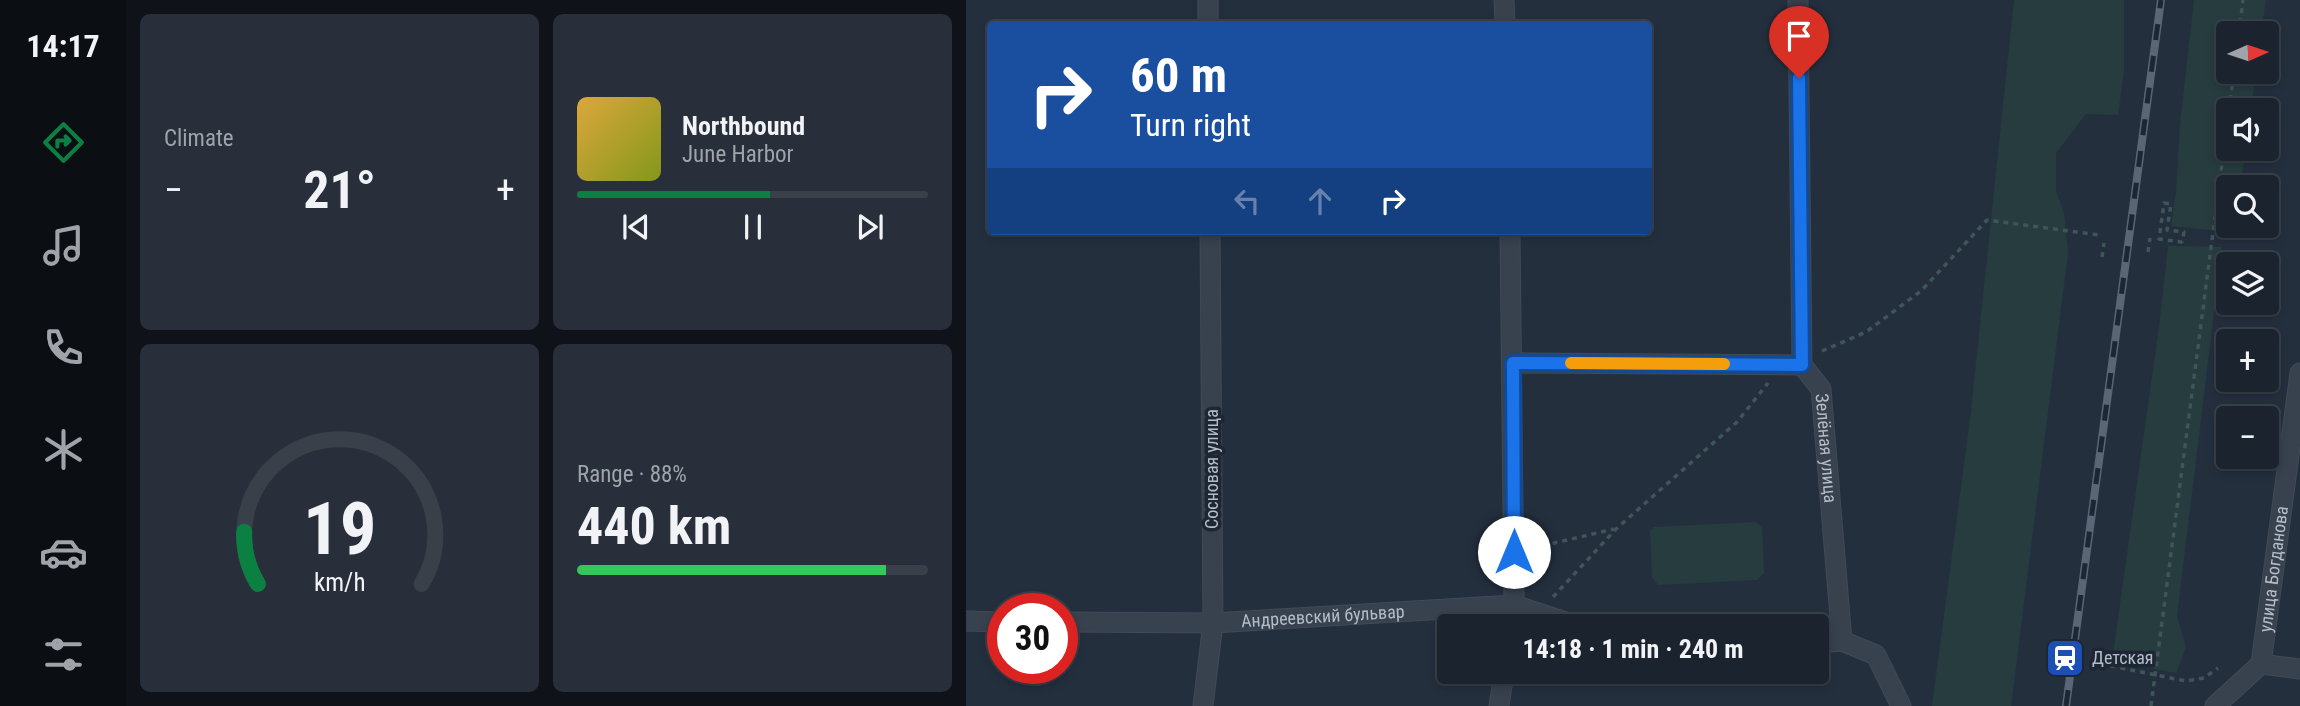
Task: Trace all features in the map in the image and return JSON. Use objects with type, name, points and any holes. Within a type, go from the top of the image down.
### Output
[{"type":"street","points":[[1208,0],[1208,21]]},
{"type":"street","points":[[1504,0],[1505,21]]},
{"type":"street","points":[[1513,363],[1802,365],[1798,0]]},
{"type":"street","name":"Сосновая улица","points":[[1203,706],[1213,622],[1210,235]]},
{"type":"street","points":[[1510,235],[1513,614]]},
{"type":"street","name":"Зелёная улица","points":[[1802,365],[1821,389],[1842,641]]},
{"type":"street","name":"улица Богданова","points":[[2261,664],[2300,373]]},
{"type":"street","name":"Андреевский бульвар","points":[[1078,622],[1213,622],[1514,605],[1541,614]]},
{"type":"street","points":[[966,621],[987,622]]},
{"type":"street","points":[[1829,642],[1842,641],[1876,655],[1901,706]]},
{"type":"street","points":[[2215,706],[2261,664],[2300,669]]},
{"type":"street","points":[[1499,706],[1502,684]]},
{"type":"path","points":[[2240,21],[2243,0]]},
{"type":"path","points":[[2151,706],[2222,161]]},
{"type":"path","points":[[2164,202],[2171,204],[2167,230],[2184,232],[2182,242],[2159,239],[2164,202]]},
{"type":"path","points":[[1538,613],[1616,529],[1737,422],[1775,375],[1802,365],[1828,347],[1866,332],[1921,291],[1987,220],[2099,234]]},
{"type":"path","points":[[2148,252],[2150,238]]},
{"type":"path","points":[[2102,257],[2104,243]]},
{"type":"path","points":[[1514,552],[1616,529]]},
{"type":"path","points":[[2091,662],[2186,681],[2204,678],[2218,668]]},
{"type":"green space","points":[[2014,0],[2124,0],[2124,71],[2118,115],[2086,114],[2056,153],[2056,191],[2064,213],[2068,253],[2011,706],[1932,706],[1971,411]]},
{"type":"green space","points":[[2194,0],[2266,0],[2263,21],[2216,21],[2216,84],[2254,84],[2253,98],[2216,98],[2216,161],[2244,161],[2242,175],[2216,175],[2216,227],[2210,230],[2171,226]]},
{"type":"green space","points":[[2168,246],[2222,247],[2221,252],[2216,252],[2216,296],[2177,616],[2186,647],[2176,673],[2112,661]]},
{"type":"green space","points":[[1756,522],[1762,527],[1764,573],[1757,580],[1658,585],[1652,577],[1650,530],[1654,527]]},
{"type":"railway","points":[[2066,706],[2161,0]]},
{"type":"slow traffic","points":[[1571,363],[1724,364]]},
{"type":"place","name":"Детская","points":[[2065,658]]},
{"type":"route","points":[[1514,552],[1513,363],[1802,365],[1799,78]]}]
